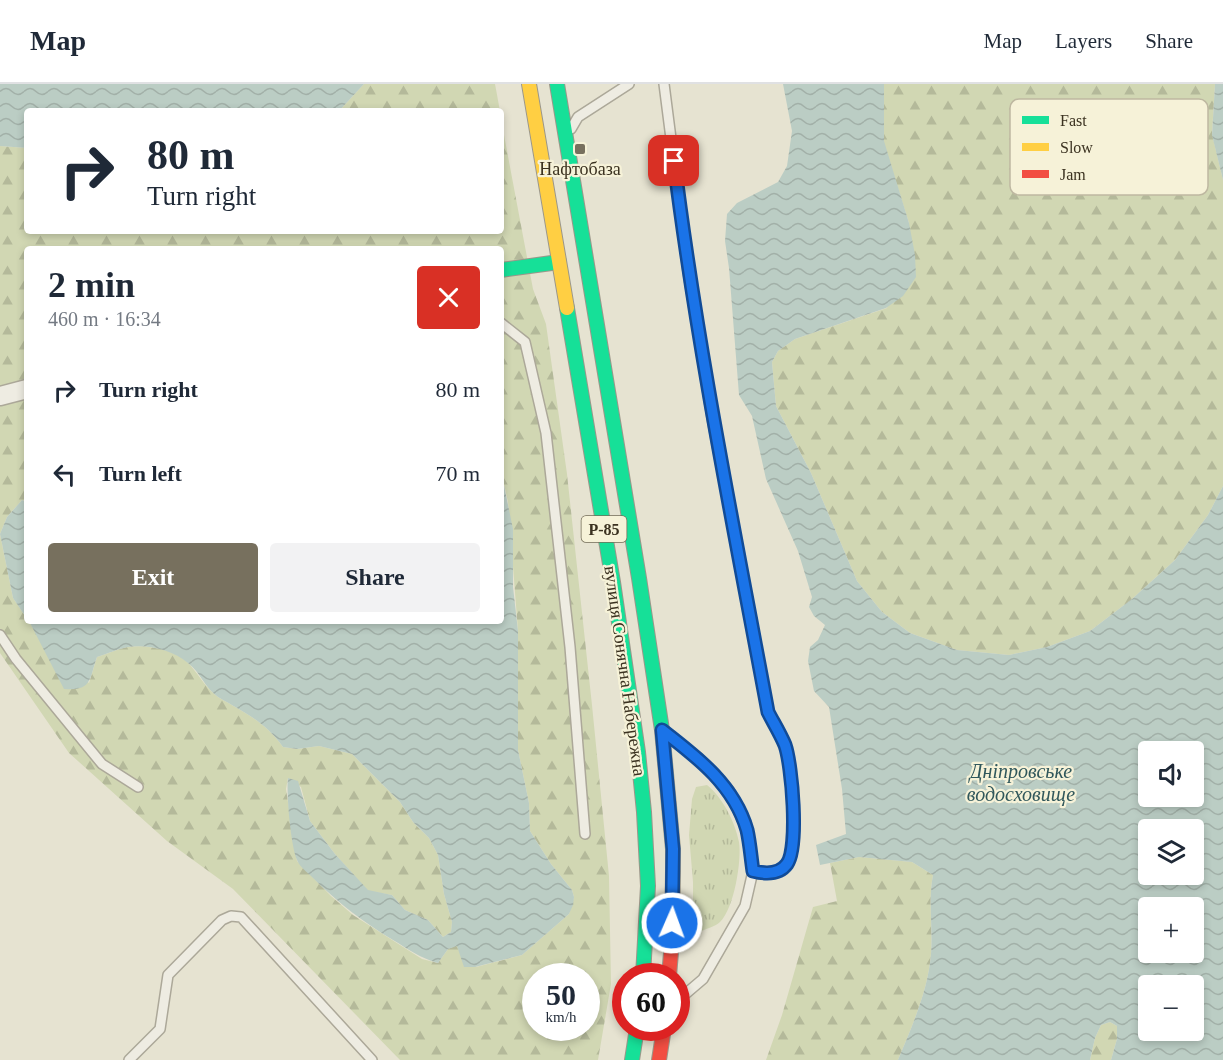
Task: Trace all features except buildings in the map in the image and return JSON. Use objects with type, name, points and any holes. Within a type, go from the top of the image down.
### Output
[{"type":"main road","name":"вулиця Сонячна Набережна","points":[[529,84],[614,582],[638,752],[648,886],[644,963]]},
{"type":"main road","name":"вулиця Сонячна Набережна","points":[[557,84],[662,730],[673,849],[670,963]]},
{"type":"main road","points":[[504,270],[559,262]]},
{"type":"main road","points":[[632,1060],[635,1041]]},
{"type":"main road","points":[[659,1060],[662,1041]]},
{"type":"street","points":[[0,396],[24,390]]},
{"type":"lane","points":[[566,139],[578,117],[628,84]]},
{"type":"lane","points":[[664,84],[688,271],[713,423],[768,712],[785,746],[790,772],[794,814],[793,844],[787,864],[777,872],[764,874],[753,871]]},
{"type":"lane","points":[[504,325],[525,342],[546,433],[570,647],[585,834]]},
{"type":"lane","points":[[0,635],[16,659],[102,764],[138,787]]},
{"type":"lane","points":[[662,730],[699,758],[729,790],[747,830],[753,871],[745,906],[703,979],[690,990]]},
{"type":"lane","points":[[129,1060],[160,1029],[168,975],[222,920],[231,916],[241,917],[372,1060]]},
{"type":"green space","points":[[364,84],[495,84],[499,108],[342,108]]},
{"type":"green space","points":[[884,84],[1215,84],[1212,134],[1223,180],[1223,486],[1208,515],[1175,560],[1132,599],[1090,631],[1047,647],[1009,655],[957,650],[910,633],[882,612],[857,581],[811,473],[776,406],[772,362],[778,351],[795,339],[887,308],[909,223],[883,141]]},
{"type":"green space","points":[[504,135],[533,289],[546,324],[567,474],[592,705],[609,876],[611,984],[598,1060],[400,1060],[233,889],[167,841],[69,753],[0,653],[0,146],[24,148],[24,234],[504,234]]},
{"type":"green space","points":[[707,785],[723,803],[735,826],[740,850],[736,884],[725,916],[718,924],[699,932],[693,924],[693,882],[689,835],[692,799],[696,787]]},
{"type":"green space","points":[[859,857],[912,862],[933,875],[931,944],[927,981],[898,1060],[766,1060],[782,1015],[813,907],[837,901],[830,863]]},
{"type":"green space","points":[[1110,1022],[1117,1026],[1117,1039],[1111,1060],[1090,1060],[1095,1038],[1101,1025]]},
{"type":"water","points":[[0,84],[364,84],[342,108],[24,108],[24,148],[0,146]]},
{"type":"water","name":"Дніпровське водосховище","points":[[783,84],[884,84],[884,141],[909,223],[915,255],[916,277],[903,296],[886,308],[795,339],[778,351],[772,362],[776,406],[811,473],[857,581],[882,612],[910,633],[957,650],[1009,655],[1047,647],[1090,631],[1132,599],[1175,560],[1208,515],[1223,486],[1223,1060],[1111,1060],[1117,1039],[1117,1026],[1110,1022],[1101,1025],[1095,1038],[1090,1060],[898,1060],[927,981],[931,944],[933,875],[912,862],[859,857],[820,865],[816,845],[846,834],[842,789],[829,707],[814,691],[808,661],[810,647],[818,640],[825,625],[814,616],[809,607],[812,597],[798,551],[766,479],[752,416],[739,395],[725,241],[727,214],[737,203],[778,182],[787,166],[792,131]]},
{"type":"water","points":[[1215,84],[1223,84],[1223,180],[1212,135]]},
{"type":"water","points":[[504,486],[513,529],[513,587],[518,631],[518,750],[529,803],[530,831],[551,864],[572,890],[573,905],[569,914],[522,955],[475,967],[464,967],[457,946],[448,949],[438,963],[420,956],[361,919],[298,862],[291,832],[288,778],[298,781],[310,821],[335,854],[368,890],[392,895],[405,910],[428,920],[443,937],[451,932],[452,922],[444,894],[438,855],[429,838],[413,822],[400,802],[352,754],[319,746],[297,749],[283,747],[269,730],[213,693],[196,671],[182,658],[160,649],[143,646],[128,647],[97,657],[85,686],[64,689],[31,624],[504,624]]},
{"type":"water","points":[[22,500],[24,501],[24,614],[13,598],[0,534],[7,517]]},
{"type":"traffic: fast","points":[[557,84],[662,730],[673,871]]},
{"type":"traffic: fast","points":[[504,270],[559,262]]},
{"type":"traffic: fast","points":[[567,308],[613,582],[638,752],[648,886],[644,963]]},
{"type":"traffic: fast","points":[[632,1060],[635,1041]]},
{"type":"traffic: slow","points":[[529,84],[567,308]]},
{"type":"traffic: jam","points":[[670,963],[673,871]]},
{"type":"traffic: jam","points":[[659,1060],[662,1041]]},
{"type":"place","name":"Нафтобаза","points":[[580,149]]},
{"type":"route","points":[[672,923],[673,849],[662,730],[699,758],[729,790],[747,830],[753,871],[764,874],[777,872],[787,864],[793,844],[794,814],[785,746],[768,712],[713,423],[688,271],[674,161]]}]
